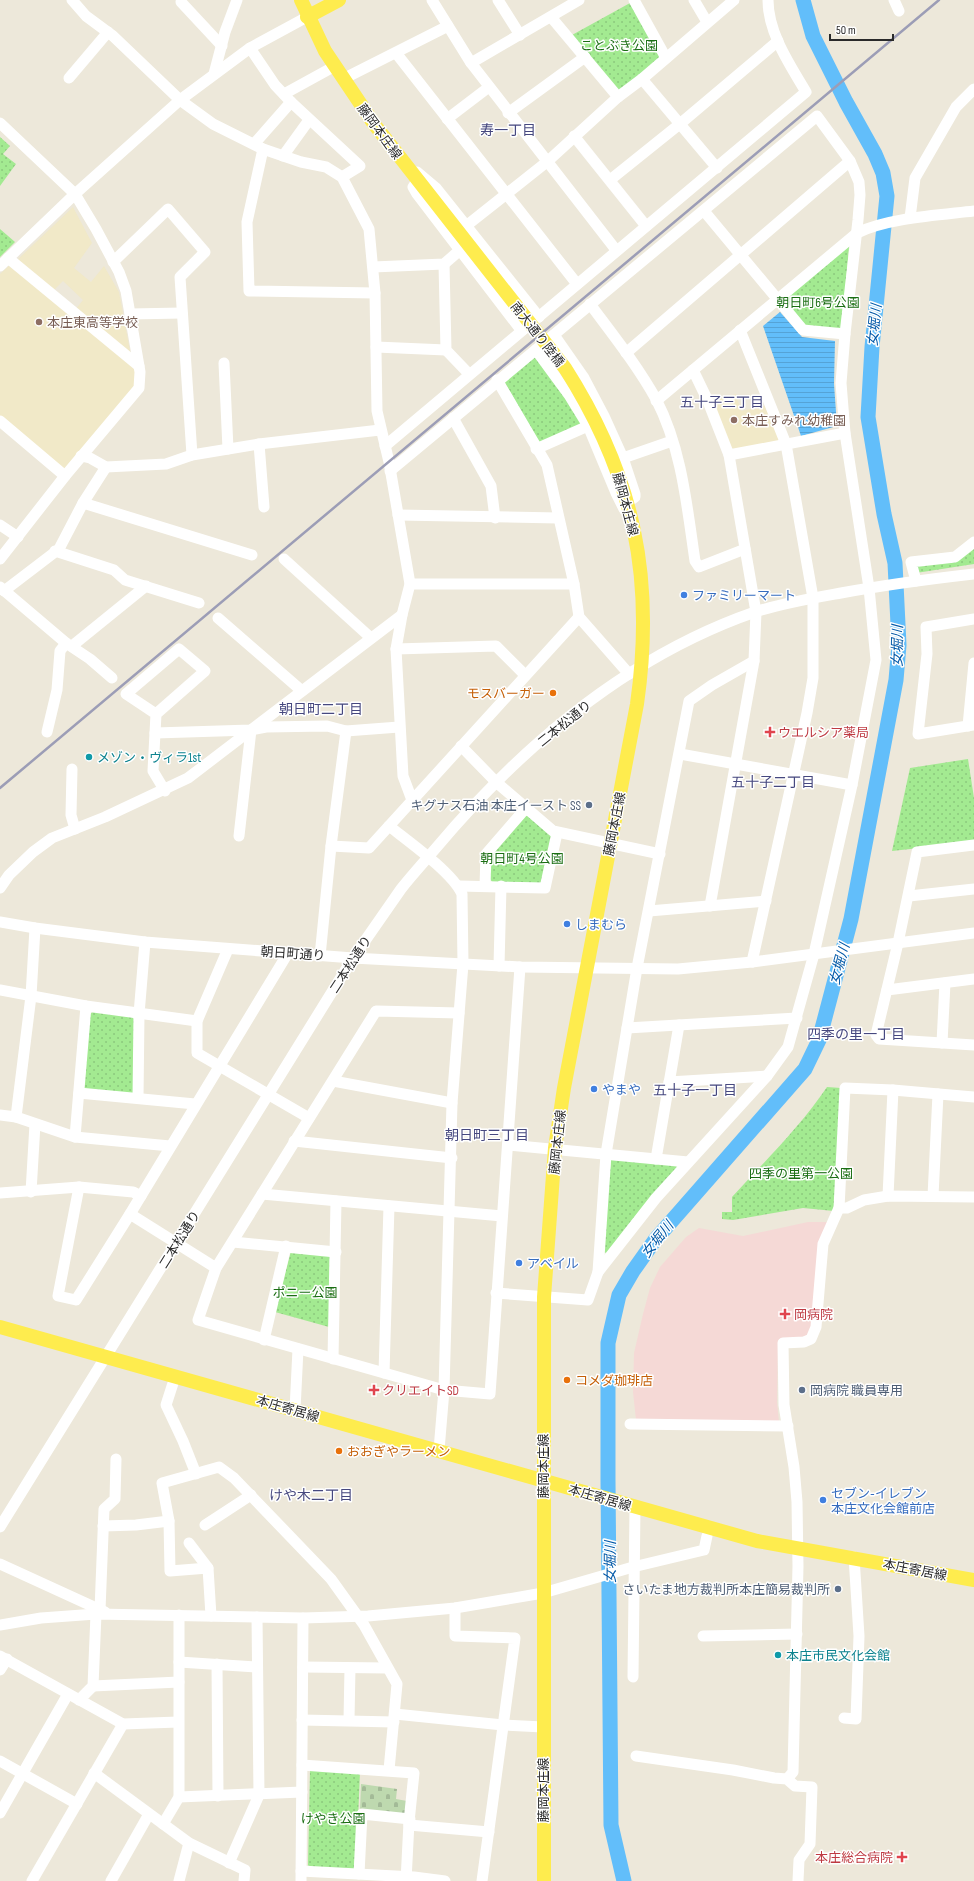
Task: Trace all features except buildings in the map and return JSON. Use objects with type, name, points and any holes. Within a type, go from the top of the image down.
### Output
[{"type":"main road","name":"藤岡本庄線","points":[[301,0],[307,17],[335,66],[374,124],[474,252]]},
{"type":"main road","points":[[307,17],[339,0]]},
{"type":"main road","name":"南大通り陸橋","points":[[474,252],[565,368],[592,422]]},
{"type":"main road","name":"藤岡本庄線","points":[[544,1881],[542,1480],[544,1297],[555,1148],[564,1088],[638,704],[643,664],[644,628],[641,574],[636,534],[615,463],[592,422]]},
{"type":"main road","name":"本庄寄居線","points":[[0,1327],[757,1541],[797,1549],[854,1557],[974,1580]]},
{"type":"street","points":[[72,0],[86,16],[108,32],[180,100],[213,124],[283,156],[326,167],[342,177],[369,230],[375,293],[376,411],[390,471],[410,584],[402,615],[396,649],[399,727],[403,776],[412,800]]},
{"type":"street","points":[[214,74],[236,0]]},
{"type":"street","points":[[432,0],[471,63],[488,87],[548,161],[616,250]]},
{"type":"street","points":[[498,0],[520,36]]},
{"type":"street","points":[[471,63],[520,36],[579,0]]},
{"type":"street","points":[[634,0],[666,58]]},
{"type":"street","points":[[694,0],[707,22]]},
{"type":"street","points":[[466,226],[548,161],[618,97],[642,79],[734,0]]},
{"type":"street","points":[[385,446],[469,374],[517,336],[522,330],[616,250],[717,168],[806,92],[782,51],[770,13],[768,0]]},
{"type":"street","points":[[894,0],[899,10]]},
{"type":"street","points":[[181,2],[222,46]]},
{"type":"street","points":[[139,366],[4,262],[75,194],[180,100],[250,48],[307,17]]},
{"type":"street","points":[[551,17],[618,97]]},
{"type":"street","points":[[344,79],[448,26]]},
{"type":"street","points":[[69,78],[108,32]]},
{"type":"street","points":[[610,180],[681,123],[778,41]]},
{"type":"street","points":[[250,48],[275,85],[287,98],[360,166],[342,177]]},
{"type":"street","points":[[396,53],[577,284]]},
{"type":"street","points":[[508,113],[585,57]]},
{"type":"street","points":[[335,66],[287,98],[259,146],[247,222],[249,291],[375,293]]},
{"type":"street","points":[[642,79],[681,123],[717,168]]},
{"type":"street","points":[[447,119],[488,87]]},
{"type":"street","points":[[907,219],[914,178],[956,108],[974,89]]},
{"type":"street","points":[[390,471],[497,380],[554,336],[590,304],[817,116],[850,161],[859,182],[860,195],[845,334],[842,383],[845,433],[869,588],[876,660],[852,785],[816,954],[788,1048],[767,1076],[656,1198],[598,1272]]},
{"type":"street","points":[[283,156],[309,120]]},
{"type":"street","points":[[0,124],[75,194],[96,229],[123,284],[139,366],[139,388],[81,456],[0,559]]},
{"type":"street","points":[[574,136],[646,226]]},
{"type":"street","points":[[626,353],[850,161]]},
{"type":"street","points":[[409,169],[416,171],[436,188],[539,316]]},
{"type":"street","points":[[417,180],[413,187],[414,191],[522,330]]},
{"type":"street","points":[[113,262],[168,209],[205,252],[180,277],[192,455]]},
{"type":"street","points":[[704,211],[803,330],[845,334]]},
{"type":"street","points":[[656,401],[856,233],[868,228],[907,219],[974,211]]},
{"type":"street","points":[[373,268],[444,264],[460,250]]},
{"type":"street","points":[[444,264],[446,350],[469,374]]},
{"type":"street","points":[[590,304],[626,353],[656,401],[672,441],[683,480],[695,561],[699,567],[745,550]]},
{"type":"street","points":[[130,314],[182,313]]},
{"type":"street","points":[[740,330],[786,444],[813,598],[813,678],[808,713],[752,962]]},
{"type":"street","points":[[554,336],[591,391],[623,458],[635,494],[635,498],[629,508]]},
{"type":"street","points":[[376,347],[446,350]]},
{"type":"street","points":[[536,350],[568,395],[592,422],[536,449]]},
{"type":"street","points":[[224,363],[228,450]]},
{"type":"street","points":[[693,370],[707,399],[729,455],[756,612],[754,661],[710,906]]},
{"type":"street","points":[[497,380],[536,449],[547,465],[574,584],[579,618],[629,674]]},
{"type":"street","points":[[453,418],[491,486],[495,518]]},
{"type":"street","points":[[0,421],[65,476]]},
{"type":"street","points":[[81,456],[90,458],[106,467],[166,464],[192,455],[259,444],[380,430]]},
{"type":"street","points":[[729,455],[845,433]]},
{"type":"street","points":[[623,458],[672,441]]},
{"type":"street","points":[[259,444],[264,507]]},
{"type":"street","points":[[106,467],[83,503],[59,549],[2,589],[69,645],[112,678]]},
{"type":"street","points":[[83,503],[252,555]]},
{"type":"street","points":[[398,515],[558,518]]},
{"type":"street","points":[[0,525],[18,537]]},
{"type":"street","points":[[914,582],[911,562],[956,557],[974,542]]},
{"type":"street","points":[[55,551],[114,570],[125,580],[198,603]]},
{"type":"street","points":[[284,559],[371,638]]},
{"type":"street","name":"二本松通り","points":[[0,1527],[267,1094],[353,958],[402,888],[496,782],[568,717],[643,664],[698,635],[756,612],[813,598],[869,588],[974,574]]},
{"type":"street","points":[[410,584],[574,584]]},
{"type":"street","points":[[47,732],[57,690],[60,651],[146,586]]},
{"type":"street","points":[[0,888],[9,875],[32,852],[52,838],[165,790],[188,778],[402,615]]},
{"type":"street","points":[[218,618],[302,691]]},
{"type":"street","points":[[331,846],[369,848],[525,675],[579,618]]},
{"type":"street","points":[[974,620],[926,627],[927,654],[918,734],[971,726],[974,663]]},
{"type":"street","points":[[396,649],[496,646],[525,675]]},
{"type":"street","points":[[156,714],[126,694],[180,649],[205,671],[156,714],[153,771],[165,790]]},
{"type":"street","points":[[496,1293],[588,1300],[598,1272],[606,1154],[637,968],[680,754],[689,701],[712,685],[754,661]]},
{"type":"street","points":[[155,733],[250,730],[266,727],[327,726],[346,731],[399,727]]},
{"type":"street","points":[[239,836],[250,730]]},
{"type":"street","points":[[320,956],[331,846],[346,731]]},
{"type":"street","points":[[461,746],[496,782],[557,833],[611,842],[660,854]]},
{"type":"street","points":[[680,754],[852,785]]},
{"type":"street","points":[[72,769],[72,815],[75,829]]},
{"type":"street","points":[[485,886],[486,854],[526,808]]},
{"type":"street","points":[[389,826],[459,886],[462,900],[463,964],[452,1103],[452,1158],[444,1390],[439,1450]]},
{"type":"street","points":[[459,886],[545,888],[557,833]]},
{"type":"street","points":[[974,845],[917,852],[909,896],[876,1035],[879,1039],[974,1045]]},
{"type":"street","points":[[499,966],[501,886]]},
{"type":"street","points":[[909,896],[974,889]]},
{"type":"street","points":[[649,910],[766,901]]},
{"type":"street","name":"朝日町通り","points":[[0,922],[145,942],[320,956],[520,967],[678,969],[859,949],[974,933]]},
{"type":"street","points":[[16,1117],[31,996],[35,928]]},
{"type":"street","points":[[138,1098],[140,1014],[145,942]]},
{"type":"street","points":[[228,949],[196,1021],[197,1053],[309,1118]]},
{"type":"street","points":[[79,1187],[58,1296],[76,1300],[141,1196],[218,1066],[288,953]]},
{"type":"street","points":[[459,1014],[376,1011],[216,1268],[198,1320],[444,1390],[490,1394],[520,967]]},
{"type":"street","points":[[887,990],[974,979]]},
{"type":"street","points":[[942,1043],[945,983]]},
{"type":"street","points":[[0,990],[86,1006],[196,1021]]},
{"type":"street","points":[[75,1137],[86,1006]]},
{"type":"street","points":[[627,1028],[797,1018]]},
{"type":"street","points":[[656,1159],[679,1025]]},
{"type":"street","points":[[669,1082],[767,1076]]},
{"type":"street","points":[[333,1081],[452,1103]]},
{"type":"street","points":[[787,1779],[786,1768],[793,1634],[792,1566],[797,1549],[797,1502],[794,1467],[784,1405],[783,1342],[804,1342],[811,1339],[816,1327],[823,1244],[838,1210],[845,1088],[894,1090],[974,1097]]},
{"type":"street","points":[[888,1196],[894,1090]]},
{"type":"street","points":[[79,1093],[196,1104]]},
{"type":"street","points":[[933,1196],[938,1094]]},
{"type":"street","points":[[0,1115],[16,1117],[75,1137],[170,1146]]},
{"type":"street","points":[[31,1192],[35,1124]]},
{"type":"street","points":[[294,1141],[452,1158]]},
{"type":"street","points":[[508,1145],[555,1148],[688,1162]]},
{"type":"street","points":[[0,1193],[31,1192],[79,1187],[133,1192],[141,1196]]},
{"type":"street","points":[[262,1194],[502,1216]]},
{"type":"street","points":[[838,1210],[847,1208],[864,1200],[888,1196],[974,1197]]},
{"type":"street","points":[[333,1359],[336,1201]]},
{"type":"street","points":[[384,1373],[389,1206]]},
{"type":"street","points":[[130,1214],[177,1242],[216,1268]]},
{"type":"street","points":[[233,1242],[336,1252]]},
{"type":"street","points":[[264,1340],[286,1246]]},
{"type":"street","points":[[295,1410],[298,1349]]},
{"type":"street","points":[[175,1377],[166,1405],[183,1441],[196,1474]]},
{"type":"street","points":[[630,1424],[788,1426]]},
{"type":"street","points":[[79,1700],[93,1686],[104,1509],[115,1499],[116,1459]]},
{"type":"street","points":[[208,1568],[170,1571],[169,1521],[162,1483],[219,1467],[234,1478],[251,1494],[331,1579],[358,1616],[396,1684],[389,1770]]},
{"type":"street","points":[[205,1524],[251,1494]]},
{"type":"street","points":[[633,1677],[631,1568],[634,1507]]},
{"type":"street","points":[[103,1526],[136,1525],[169,1521]]},
{"type":"street","points":[[0,1625],[41,1618],[98,1612],[111,1614],[304,1618],[358,1616],[455,1608],[543,1593],[631,1568],[704,1550],[707,1536]]},
{"type":"street","points":[[189,1543],[208,1568],[211,1616]]},
{"type":"street","points":[[844,1718],[856,1719],[859,1636],[854,1557]]},
{"type":"street","points":[[0,1564],[98,1612]]},
{"type":"street","points":[[455,1608],[454,1636],[515,1638],[482,1881]]},
{"type":"street","points":[[163,1824],[179,1797],[179,1615]]},
{"type":"street","points":[[229,1862],[259,1794],[257,1617]]},
{"type":"street","points":[[304,1618],[301,1876],[353,1876],[446,1881]]},
{"type":"street","points":[[702,1636],[793,1634]]},
{"type":"street","points":[[0,1670],[3,1658],[123,1724],[178,1722]]},
{"type":"street","points":[[179,1662],[257,1667]]},
{"type":"street","points":[[217,1664],[218,1796]]},
{"type":"street","points":[[303,1667],[387,1668]]},
{"type":"street","points":[[349,1720],[350,1668]]},
{"type":"street","points":[[93,1686],[179,1682]]},
{"type":"street","points":[[0,1813],[68,1694]]},
{"type":"street","points":[[302,1720],[394,1718],[543,1727]]},
{"type":"street","points":[[32,1881],[123,1724]]},
{"type":"street","points":[[636,1756],[787,1779],[795,1786],[812,1787],[810,1844],[799,1860],[798,1881]]},
{"type":"street","points":[[0,1761],[77,1804]]},
{"type":"street","points":[[302,1765],[414,1772],[409,1822],[406,1879]]},
{"type":"street","points":[[94,1773],[189,1843],[245,1870],[244,1881]]},
{"type":"street","points":[[179,1797],[302,1792]]},
{"type":"street","points":[[111,1881],[149,1814]]},
{"type":"street","points":[[353,1876],[362,1814],[409,1822],[489,1832]]},
{"type":"street","points":[[179,1881],[189,1843]]},
{"type":"shaded area","points":[[73,207],[92,243],[74,268],[91,282],[104,266],[119,292],[131,356],[75,310],[83,300],[63,281],[53,291],[16,261]]},
{"type":"shaded area","name":"本庄東高等学校","points":[[11,264],[135,369],[135,387],[64,470],[0,416],[0,274]]},
{"type":"shaded area","points":[[736,394],[741,411],[768,405],[779,441],[734,449],[730,448],[713,401]]},
{"type":"shaded area","points":[[808,1222],[829,1222],[812,1329],[808,1336],[778,1340],[777,1402],[779,1422],[636,1420],[633,1392],[634,1353],[650,1288],[660,1267],[686,1237],[699,1228],[743,1236]]},
{"type":"green space","name":"ことぶき公園","points":[[630,3],[659,53],[660,59],[621,91],[618,90],[572,35]]},
{"type":"green space","points":[[0,137],[10,146],[3,154],[16,164],[0,186]]},
{"type":"green space","points":[[0,229],[15,242],[0,257]]},
{"type":"green space","name":"朝日町6号公園","points":[[847,245],[849,247],[842,329],[804,327],[784,302],[784,297]]},
{"type":"green space","points":[[533,356],[538,357],[554,378],[581,423],[580,425],[539,443],[504,381]]},
{"type":"green space","points":[[974,544],[974,564],[916,573],[914,565],[959,558]]},
{"type":"green space","points":[[968,759],[974,798],[974,842],[892,851],[910,768]]},
{"type":"green space","name":"朝日町4号公園","points":[[525,816],[529,816],[552,833],[541,885],[493,883],[490,879],[490,856]]},
{"type":"green space","points":[[94,1011],[132,1017],[135,1020],[134,1094],[85,1089],[83,1087],[90,1014]]},
{"type":"green space","name":"四季の里第一公園","points":[[827,1087],[841,1088],[834,1211],[803,1208],[733,1220],[722,1219],[722,1212],[732,1212],[732,1197],[794,1130]]},
{"type":"green space","points":[[611,1160],[674,1164],[678,1168],[607,1253],[602,1252]]},
{"type":"green space","name":"ポニー公園","points":[[291,1251],[330,1255],[329,1327],[275,1312]]},
{"type":"green space","name":"けやき公園","points":[[312,1768],[360,1772],[356,1867],[353,1871],[310,1868],[308,1865],[310,1771]]},
{"type":"green space","points":[[361,1784],[397,1789],[396,1799],[407,1801],[405,1817],[360,1810]]},
{"type":"water","points":[[780,312],[802,337],[835,341],[834,384],[837,426],[801,436],[763,326]]},
{"type":"waterway","name":"女堀川","points":[[624,1881],[611,1825],[608,1343],[619,1295],[633,1271],[655,1240],[805,1069],[819,1040],[851,919],[896,680],[899,645],[895,563],[884,514],[868,417],[872,347],[887,196],[883,173],[875,154],[846,102],[813,36],[803,0]]},
{"type":"railway","points":[[0,788],[939,0]]},
{"type":"place","name":"本庄東高等学校","points":[[39,322]]},
{"type":"place","name":"本庄すみれ幼稚園","points":[[734,420]]},
{"type":"place","name":"ファミリーマート","points":[[684,595]]},
{"type":"place","name":"モスバーガー","points":[[553,693]]},
{"type":"place","name":"ウエルシア薬局","points":[[770,732]]},
{"type":"place","name":"メゾン・ヴィラ1st","points":[[89,757]]},
{"type":"place","name":"キグナス石油 本庄イースト SS","points":[[589,805]]},
{"type":"place","name":"しまむら","points":[[567,924]]},
{"type":"place","name":"やまや","points":[[594,1089]]},
{"type":"place","name":"アベイル","points":[[519,1263]]},
{"type":"place","name":"岡病院","points":[[785,1314]]},
{"type":"place","name":"コメダ珈琲店","points":[[567,1380]]},
{"type":"place","name":"クリエイトSD","points":[[374,1390]]},
{"type":"place","name":"岡病院 職員専用","points":[[802,1390]]},
{"type":"place","name":"おおぎやラーメン","points":[[339,1451]]},
{"type":"place","name":"セブン-イレブン 本庄文化会館前店","points":[[823,1500]]},
{"type":"place","name":"さいたま地方裁判所本庄簡易裁判所","points":[[838,1589]]},
{"type":"place","name":"本庄市民文化会館","points":[[778,1655]]},
{"type":"place","name":"本庄総合病院","points":[[902,1857]]},
{"type":"district","name":"寿一丁目","points":[[508,130]]},
{"type":"district","name":"五十子三丁目","points":[[722,402]]},
{"type":"district","name":"朝日町二丁目","points":[[321,709]]},
{"type":"district","name":"五十子二丁目","points":[[773,782]]},
{"type":"district","name":"四季の里一丁目","points":[[856,1034]]},
{"type":"district","name":"五十子一丁目","points":[[695,1090]]},
{"type":"district","name":"朝日町三丁目","points":[[487,1135]]},
{"type":"district","name":"けや木二丁目","points":[[311,1495]]}]
